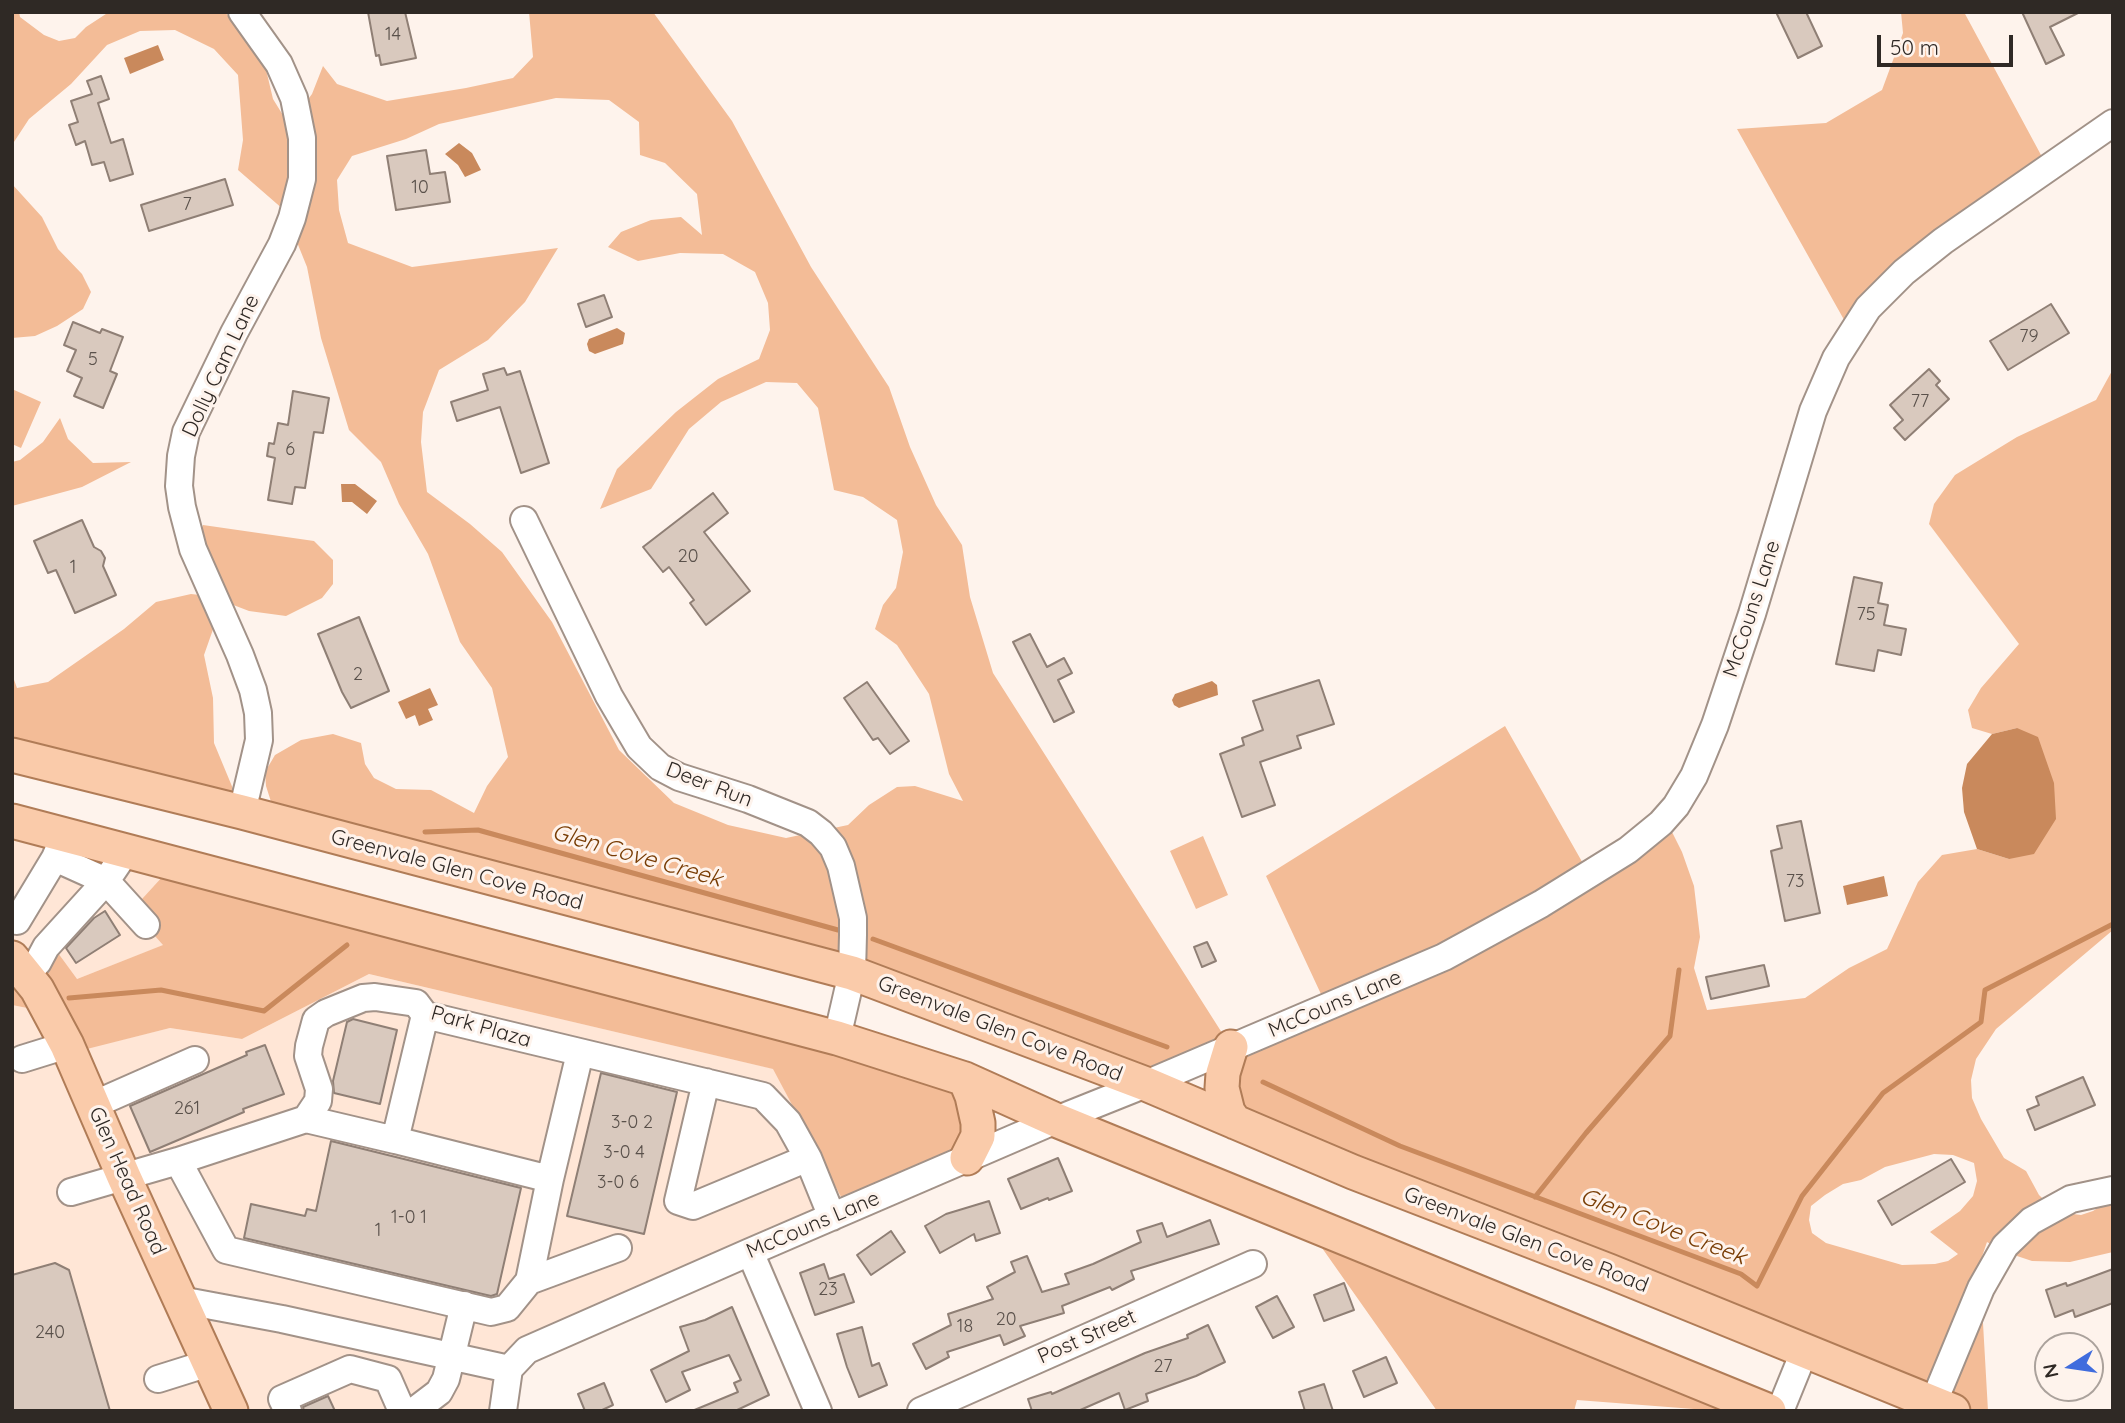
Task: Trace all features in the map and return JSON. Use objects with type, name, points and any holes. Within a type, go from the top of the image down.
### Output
[{"type":"main road","name":"Greenvale Glen Cove Road","points":[[12,755],[242,812],[852,973],[1146,1084],[1353,1172],[1609,1271],[1938,1408]]},
{"type":"main road","points":[[19,825],[60,846],[127,850],[837,1038],[965,1079],[1056,1120],[1769,1411]]},
{"type":"main road","name":"Glen Head Road","points":[[19,967],[52,1013],[231,1411]]},
{"type":"main road","points":[[1231,1047],[1222,1087],[1228,1112],[1235,1122]]},
{"type":"main road","points":[[965,1079],[978,1123],[978,1136],[967,1158]]},
{"type":"street","name":"Dolly Cam Lane","points":[[242,12],[279,64],[294,98],[302,138],[302,179],[282,244],[233,333],[186,432],[179,478],[182,507],[193,549],[254,690],[258,713],[258,740],[242,812]]},
{"type":"street","name":"McCouns Lane","points":[[509,1368],[527,1350],[967,1158],[1444,957],[1579,881],[1628,850],[1661,823],[1676,806],[1694,776],[1715,725],[1752,614],[1813,411],[1836,358],[1868,307],[1904,272],[1943,241],[2113,123]]},
{"type":"street","name":"Deer Run","points":[[524,520],[609,696],[639,747],[660,767],[679,777],[748,799],[808,823],[821,833],[832,847],[841,866],[853,918],[852,973],[837,1038]]},
{"type":"street","points":[[46,947],[26,926],[14,922],[60,846],[106,881],[146,925]]},
{"type":"street","points":[[19,967],[38,962],[46,947],[106,881],[127,850]]},
{"type":"street","name":"Park Plaza","points":[[306,1119],[317,1101],[319,1089],[308,1056],[316,1020],[326,1013],[363,998],[375,997],[416,1003],[425,1015],[763,1096],[788,1122],[808,1158],[832,1217]]},
{"type":"street","points":[[395,1140],[425,1015]]},
{"type":"street","points":[[22,1059],[67,1045]]},
{"type":"street","points":[[178,1161],[226,1250],[491,1312],[507,1308],[529,1281],[580,1053]]},
{"type":"street","points":[[93,1105],[195,1060]]},
{"type":"street","points":[[706,1082],[678,1201],[693,1206],[808,1158]]},
{"type":"street","points":[[71,1192],[178,1161],[306,1119],[550,1179]]},
{"type":"street","points":[[1938,1408],[1981,1288],[2005,1246],[2031,1221],[2071,1199],[2113,1190]]},
{"type":"street","points":[[529,1281],[618,1248]]},
{"type":"street","points":[[750,1252],[818,1411]]},
{"type":"street","name":"Post Street","points":[[921,1411],[1253,1264]]},
{"type":"street","points":[[180,1300],[509,1368],[503,1411]]},
{"type":"street","points":[[414,1411],[439,1392],[446,1379],[454,1355],[464,1305]]},
{"type":"street","points":[[1780,1411],[1804,1352]]},
{"type":"street","points":[[158,1378],[209,1363]]},
{"type":"street","points":[[288,1411],[282,1399],[350,1369],[388,1380],[402,1411]]},
{"type":"shaded area","points":[[12,12],[19,12],[20,17],[44,35],[59,41],[75,38],[109,12],[225,12],[264,61],[273,99],[289,125],[312,94],[323,66],[337,84],[387,101],[513,78],[533,57],[529,12],[653,12],[732,121],[811,267],[889,387],[910,447],[936,505],[962,545],[970,597],[993,673],[1231,1047],[1327,1007],[1266,876],[1505,726],[1589,874],[1661,823],[1672,832],[1694,886],[1700,937],[1694,968],[1707,1010],[1805,998],[1849,968],[1887,949],[1918,882],[1942,855],[1977,849],[2009,859],[2017,728],[1992,734],[1972,728],[1968,710],[1981,688],[2019,644],[1929,524],[1934,504],[1955,475],[2017,437],[2096,400],[2113,369],[2113,930],[1996,1029],[1976,1059],[1971,1080],[1972,1098],[2004,1158],[2026,1171],[2039,1195],[2057,1212],[2081,1215],[2093,1211],[2107,1202],[2113,1192],[2113,1252],[2070,1262],[2032,1261],[2002,1251],[1987,1242],[1977,1271],[1981,1288],[1988,1411],[1953,1411],[1235,1122],[1227,1060],[1146,1084],[940,1006],[273,808],[265,772],[275,755],[301,740],[333,734],[361,743],[365,764],[374,778],[396,789],[431,790],[474,813],[487,786],[508,757],[492,688],[460,642],[428,554],[399,504],[381,462],[349,430],[321,338],[307,267],[284,210],[238,170],[243,140],[238,75],[214,49],[175,30],[140,31],[107,45],[71,84],[29,119],[12,145]],"holes":[[[556,98],[609,100],[639,122],[640,155],[665,163],[697,194],[702,235],[681,217],[651,220],[621,232],[608,247],[638,261],[680,253],[723,254],[755,272],[768,303],[770,330],[759,359],[718,379],[676,412],[617,469],[600,509],[651,489],[689,429],[721,402],[766,382],[797,383],[818,408],[834,490],[863,497],[897,520],[903,552],[896,588],[883,605],[875,629],[897,645],[929,694],[949,774],[963,801],[915,786],[897,787],[869,805],[848,825],[786,838],[728,825],[674,803],[619,750],[552,622],[502,552],[427,492],[421,442],[423,412],[439,370],[488,340],[525,302],[558,248],[412,267],[348,243],[339,210],[337,180],[352,156],[406,139],[439,124]],[[1934,1154],[1953,1155],[1974,1163],[1977,1181],[1973,1196],[1960,1211],[1930,1232],[1958,1254],[1948,1261],[1902,1265],[1826,1243],[1812,1233],[1809,1220],[1811,1206],[1825,1195],[1843,1184],[1861,1180],[1885,1167]]]},
{"type":"shaded area","points":[[1901,12],[1964,12],[2048,168],[1943,241],[1852,334],[1737,129],[1826,123],[1882,90],[1903,33]]},
{"type":"shaded area","points":[[158,45],[164,60],[130,74],[124,58]]},
{"type":"shaded area","points":[[459,143],[472,153],[481,170],[465,177],[458,165],[445,154]]},
{"type":"shaded area","points":[[12,184],[42,217],[58,249],[82,274],[91,292],[83,309],[57,326],[35,336],[12,338]]},
{"type":"shaded area","points":[[617,328],[625,333],[623,344],[595,354],[589,351],[589,339]]},
{"type":"shaded area","points":[[12,389],[41,402],[21,448],[12,444]]},
{"type":"shaded area","points":[[60,418],[68,439],[93,463],[131,462],[82,487],[12,506],[12,462],[20,460],[43,442]]},
{"type":"shaded area","points":[[341,484],[355,484],[377,501],[367,514],[352,502],[342,502]]},
{"type":"shaded area","points":[[203,525],[314,541],[333,560],[333,584],[322,598],[286,616],[249,611],[223,601],[204,655],[213,698],[214,743],[236,796],[12,749],[12,674],[17,688],[48,682],[124,629],[156,602],[191,594],[209,596],[197,539]]},
{"type":"shaded area","points":[[1212,681],[1217,685],[1218,695],[1179,708],[1174,705],[1172,700],[1175,694]]},
{"type":"shaded area","points":[[430,688],[438,705],[428,709],[433,720],[419,726],[415,715],[406,719],[398,702]]},
{"type":"shaded area","points":[[2017,728],[2038,737],[2054,783],[2056,819],[2034,854],[2009,859],[1977,849],[1964,812],[1962,788],[1967,764],[1992,734]]},
{"type":"shaded area","points":[[12,830],[175,863],[164,945],[77,979],[12,958]]},
{"type":"shaded area","points":[[1203,836],[1228,895],[1196,909],[1170,851]]},
{"type":"shaded area","points":[[175,863],[965,1079],[972,1156],[848,1210],[773,1069],[369,974],[242,1039],[170,1028],[71,1053],[52,1013],[12,1005],[12,958],[58,953],[77,979],[163,945],[132,910]]},
{"type":"shaded area","points":[[1884,876],[1888,896],[1847,905],[1843,886]]},
{"type":"shaded area","points":[[369,974],[774,1069],[848,1210],[527,1350],[503,1411],[12,1411],[12,1005],[52,1013],[71,1052],[170,1028],[242,1039]]},
{"type":"shaded area","points":[[1303,1221],[1769,1411],[1720,1411],[1577,1400],[1574,1411],[1437,1411]]},
{"type":"building","points":[[368,12],[405,12],[416,58],[381,65],[379,55],[376,56]]},
{"type":"building","points":[[1776,12],[1806,12],[1822,46],[1798,58]]},
{"type":"building","points":[[2022,12],[2080,12],[2050,27],[2064,55],[2046,64]]},
{"type":"building","points":[[101,76],[109,99],[98,103],[111,143],[123,139],[133,174],[110,181],[104,162],[92,165],[85,141],[76,145],[69,125],[78,122],[71,101],[92,94],[87,81]]},
{"type":"building","points":[[426,150],[430,174],[445,172],[450,202],[396,210],[387,156]]},
{"type":"building","points":[[225,179],[233,205],[149,231],[141,205]]},
{"type":"building","points":[[604,295],[612,317],[586,327],[578,304]]},
{"type":"building","points":[[2051,304],[2069,333],[2008,370],[1990,341]]},
{"type":"building","points":[[73,322],[100,333],[102,329],[123,337],[110,371],[117,374],[103,408],[74,396],[82,378],[67,371],[76,350],[64,345]]},
{"type":"building","points":[[504,368],[507,375],[520,371],[549,463],[521,473],[500,407],[457,421],[451,402],[488,390],[483,374]]},
{"type":"building","points":[[1929,369],[1940,381],[1936,385],[1949,399],[1905,440],[1894,428],[1903,420],[1890,405]]},
{"type":"building","points":[[293,391],[329,398],[323,433],[314,432],[305,488],[295,487],[292,504],[268,500],[275,458],[267,456],[269,443],[274,444],[278,423],[288,425]]},
{"type":"building","points":[[713,493],[728,513],[704,532],[750,591],[706,625],[690,603],[694,600],[669,567],[663,572],[643,547]]},
{"type":"building","points":[[82,520],[94,547],[101,551],[105,558],[103,566],[116,595],[75,613],[56,570],[48,573],[34,541]]},
{"type":"building","points":[[1854,577],[1882,583],[1878,603],[1888,605],[1884,625],[1906,629],[1901,655],[1878,650],[1874,671],[1836,664]]},
{"type":"building","points":[[359,617],[389,691],[351,708],[318,634]]},
{"type":"building","points":[[1030,634],[1047,667],[1064,658],[1072,673],[1058,680],[1074,712],[1054,722],[1013,642]]},
{"type":"building","points":[[1319,680],[1334,724],[1297,736],[1301,748],[1260,762],[1275,805],[1242,817],[1220,754],[1244,745],[1242,738],[1263,730],[1253,701]]},
{"type":"building","points":[[867,682],[909,741],[890,754],[878,738],[873,740],[844,698]]},
{"type":"building","points":[[1801,821],[1820,913],[1785,921],[1771,851],[1782,848],[1777,826]]},
{"type":"building","points":[[105,911],[120,935],[76,963],[66,948],[94,918]]},
{"type":"building","points":[[1207,942],[1216,961],[1202,967],[1194,947]]},
{"type":"building","points":[[1764,965],[1769,986],[1711,999],[1706,977]]},
{"type":"building","points":[[353,1019],[397,1030],[380,1104],[334,1093],[333,1081],[347,1022]]},
{"type":"building","points":[[265,1045],[284,1094],[243,1109],[244,1112],[150,1152],[130,1106]]},
{"type":"building","points":[[601,1073],[677,1092],[644,1234],[567,1216]]},
{"type":"building","points":[[2083,1077],[2095,1105],[2035,1130],[2027,1110],[2039,1105],[2036,1097]]},
{"type":"building","points":[[331,1141],[521,1188],[497,1294],[491,1296],[244,1238],[251,1204],[305,1216],[307,1209],[316,1211]]},
{"type":"building","points":[[1058,1158],[1072,1191],[1021,1209],[1008,1179]]},
{"type":"building","points":[[1951,1159],[1965,1182],[1892,1225],[1878,1201]]},
{"type":"building","points":[[989,1201],[1000,1233],[976,1241],[974,1234],[940,1253],[925,1226],[946,1214]]},
{"type":"building","points":[[1210,1220],[1219,1244],[1131,1271],[1134,1279],[1112,1290],[1110,1287],[1062,1306],[1064,1313],[1020,1326],[1025,1336],[1004,1345],[1000,1335],[947,1352],[949,1357],[926,1369],[913,1344],[951,1325],[948,1314],[993,1299],[987,1287],[1015,1272],[1011,1262],[1027,1256],[1042,1292],[1069,1284],[1065,1274],[1141,1242],[1137,1231],[1162,1223],[1167,1237]]},
{"type":"building","points":[[891,1231],[905,1252],[871,1275],[857,1255]]},
{"type":"building","points":[[55,1263],[69,1270],[110,1411],[12,1411],[12,1275]]},
{"type":"building","points":[[824,1264],[829,1279],[844,1274],[854,1302],[815,1315],[800,1273]]},
{"type":"building","points":[[2113,1269],[2113,1303],[2075,1317],[2073,1310],[2055,1317],[2046,1290],[2066,1283],[2067,1286]]},
{"type":"building","points":[[1344,1283],[1354,1310],[1324,1321],[1314,1295]]},
{"type":"building","points":[[1277,1296],[1294,1327],[1273,1338],[1256,1307]]},
{"type":"building","points":[[732,1307],[769,1395],[735,1411],[692,1411],[738,1392],[734,1383],[741,1380],[729,1355],[682,1372],[690,1390],[666,1402],[651,1370],[689,1351],[680,1327],[705,1320]]},
{"type":"building","points":[[1208,1325],[1225,1362],[1146,1394],[1148,1401],[1125,1410],[1119,1393],[1078,1411],[1032,1411],[1028,1399],[1051,1392],[1052,1394],[1145,1353],[1188,1338],[1187,1335]]},
{"type":"building","points":[[862,1327],[872,1366],[879,1363],[887,1385],[859,1397],[837,1334]]},
{"type":"building","points":[[1386,1357],[1397,1383],[1364,1397],[1353,1371]]},
{"type":"building","points":[[604,1383],[613,1405],[600,1411],[585,1411],[578,1394]]},
{"type":"building","points":[[1324,1384],[1333,1411],[1305,1411],[1299,1392]]},
{"type":"building","points":[[328,1396],[335,1411],[304,1411],[303,1407]]},
{"type":"waterway","name":"Glen Cove Creek","points":[[425,832],[478,830],[838,930]]},
{"type":"waterway","name":"Glen Cove Creek","points":[[1263,1082],[1400,1146],[1741,1274],[1757,1286],[1802,1196],[1883,1093],[1981,1022],[1985,990],[2113,924]]},
{"type":"waterway","name":"Glen Cove Creek","points":[[873,939],[1167,1047]]},
{"type":"waterway","name":"Glen Cove Creek","points":[[69,998],[161,990],[264,1011],[347,945]]},
{"type":"waterway","points":[[1535,1197],[1670,1036],[1679,970]]}]
